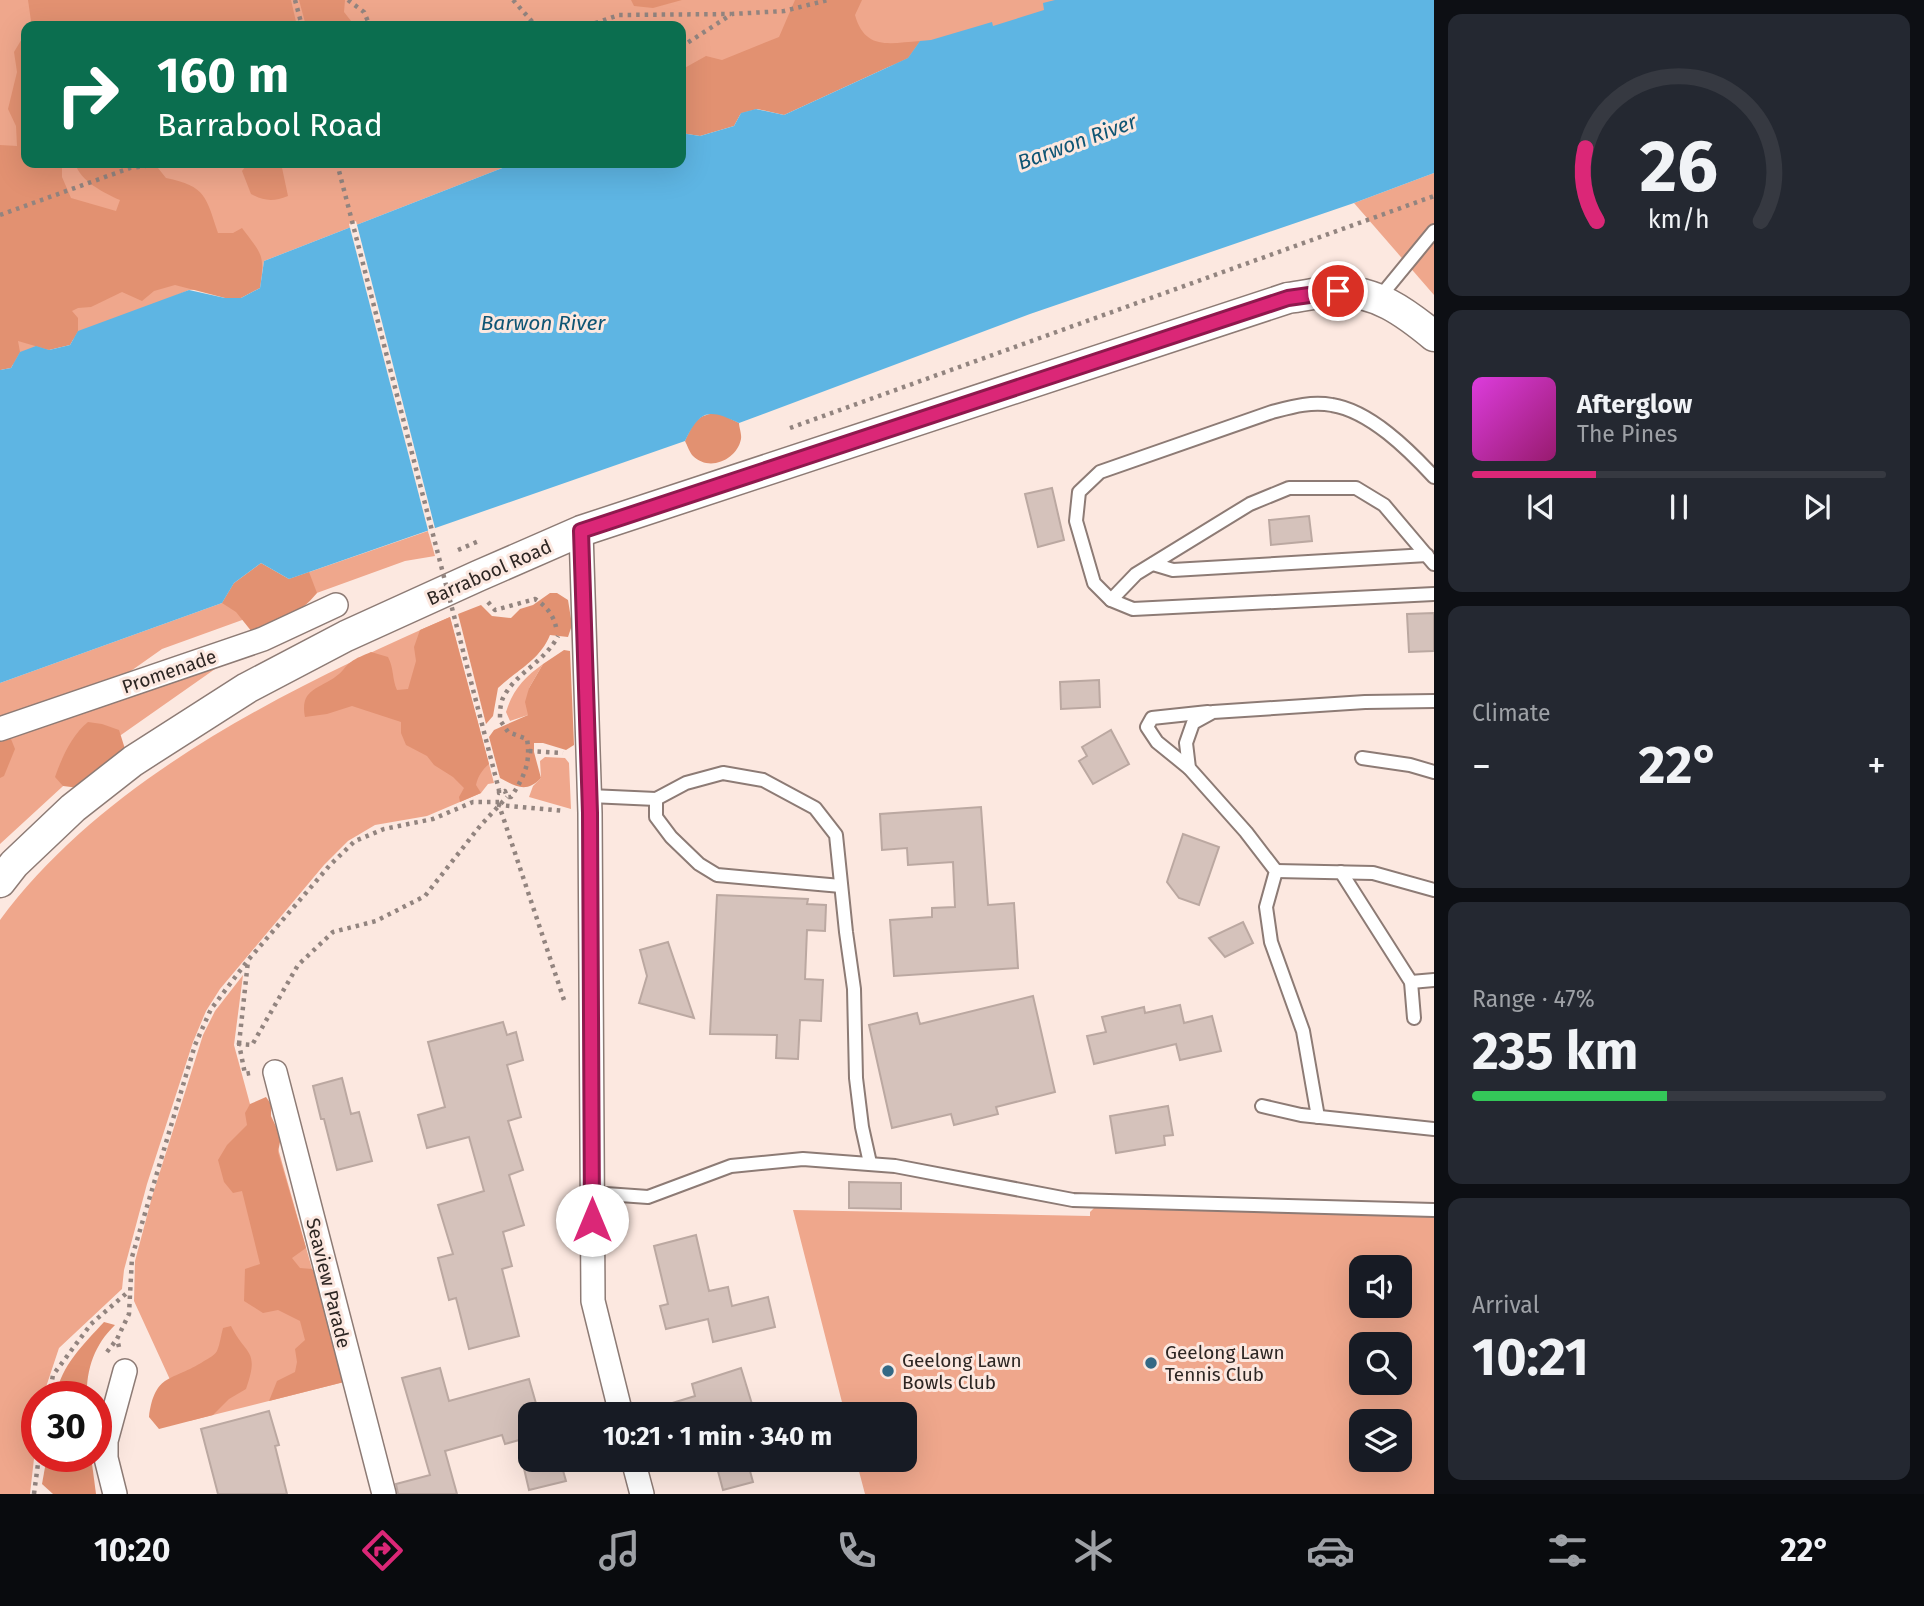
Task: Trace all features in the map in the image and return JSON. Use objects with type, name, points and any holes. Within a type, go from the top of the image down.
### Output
[{"type":"street","name":"Barrabool Road","points":[[0,882],[14,864],[73,808],[144,754],[247,688],[345,636],[581,531],[1288,298],[1338,291],[1379,298],[1407,313],[1434,336]]},
{"type":"street","points":[[581,531],[590,805],[593,1301],[618,1402]]},
{"type":"street","name":"Promenade","points":[[0,729],[263,639],[336,605]]},
{"type":"street","name":"Seaview Parade","points":[[275,1072],[384,1494]]},
{"type":"street","points":[[115,1494],[106,1458],[106,1441],[125,1371]]},
{"type":"street","points":[[636,1472],[642,1494]]},
{"type":"lane","points":[[1379,298],[1434,231]]},
{"type":"lane","points":[[1434,477],[1408,448],[1367,419],[1333,405],[1301,404],[1272,411],[1100,472],[1080,492],[1076,521],[1094,583],[1111,600],[1133,609],[1434,594]]},
{"type":"lane","points":[[1111,600],[1136,574],[1250,504],[1289,488],[1356,488],[1384,505],[1430,559]]},
{"type":"lane","points":[[1153,564],[1173,570],[1430,559]]},
{"type":"lane","points":[[1276,871],[1246,832],[1189,768],[1157,741],[1147,727],[1152,718],[1365,702],[1434,701]]},
{"type":"lane","points":[[1189,768],[1186,743],[1193,723],[1213,712]]},
{"type":"lane","points":[[1362,758],[1410,765],[1434,772]]},
{"type":"lane","points":[[590,805],[656,799],[686,783],[723,773],[763,779],[815,808],[836,835],[855,989],[856,1078],[870,1163]]},
{"type":"lane","points":[[656,799],[656,817],[671,837],[699,864],[718,875],[841,887]]},
{"type":"lane","points":[[1276,871],[1373,873],[1434,890]]},
{"type":"lane","points":[[1276,871],[1265,907],[1271,942],[1303,1031],[1318,1117]]},
{"type":"lane","points":[[1341,872],[1411,982],[1414,1018]]},
{"type":"lane","points":[[1411,982],[1434,981]]},
{"type":"lane","points":[[1262,1106],[1318,1117],[1434,1129]]},
{"type":"lane","points":[[592,1193],[648,1197],[732,1166],[803,1159],[870,1163],[1073,1200],[1434,1210]]},
{"type":"path","points":[[295,0],[301,21]]},
{"type":"path","points":[[348,0],[364,12],[368,21]]},
{"type":"path","points":[[513,0],[532,21]]},
{"type":"path","points":[[602,21],[619,15],[784,11],[828,0]]},
{"type":"path","points":[[686,44],[732,14]]},
{"type":"path","points":[[0,215],[130,168]]},
{"type":"path","points":[[338,168],[499,793],[505,792],[507,797]]},
{"type":"path","points":[[780,432],[1434,195]]},
{"type":"path","points":[[455,552],[480,540]]},
{"type":"path","points":[[239,1044],[252,1045],[298,965],[333,932],[376,921],[425,896],[500,803],[511,797],[519,784],[530,757],[527,739],[508,732],[500,720],[502,699],[515,682],[550,651],[558,636],[554,620],[545,606],[535,598],[495,610],[486,600],[467,545]]},
{"type":"path","points":[[432,566],[443,559]]},
{"type":"path","points":[[529,751],[588,755]]},
{"type":"path","points":[[125,1371],[117,1339],[129,1314],[132,1257],[195,1045],[211,1009],[249,959],[330,865],[355,841],[384,829],[433,819],[473,802],[590,805]]},
{"type":"path","points":[[500,803],[565,1002]]},
{"type":"path","points":[[249,959],[239,1044],[245,1074],[275,1072]]},
{"type":"path","points":[[52,1381],[53,1375],[91,1324],[130,1290]]},
{"type":"path","points":[[34,1494],[37,1472]]},
{"type":"shaded area","points":[[0,0],[1097,0],[686,131],[686,21],[21,21],[21,168],[502,168],[264,261],[260,288],[189,290],[0,370]]},
{"type":"shaded area","points":[[28,0],[291,0],[296,21],[31,21]]},
{"type":"shaded area","points":[[299,0],[345,0],[344,12],[351,21],[305,21]]},
{"type":"shaded area","points":[[631,0],[682,0],[653,8],[634,6]]},
{"type":"shaded area","points":[[795,0],[862,0],[855,15],[859,27],[872,40],[889,43],[920,41],[908,58],[784,115],[757,109],[741,113],[734,126],[700,136],[686,134],[686,67],[706,56],[722,60],[779,37]]},
{"type":"shaded area","points":[[21,40],[21,168],[62,168],[62,177],[71,198],[116,211],[120,200],[87,181],[78,168],[158,168],[166,178],[197,189],[207,202],[218,233],[233,233],[242,228],[262,261],[260,288],[241,298],[225,298],[175,285],[154,291],[142,301],[122,292],[91,307],[72,311],[78,318],[78,331],[70,345],[49,350],[18,341],[20,352],[11,368],[0,370],[0,145],[17,146],[16,126],[8,109],[17,72],[14,52]]},
{"type":"shaded area","points":[[244,168],[282,168],[288,196],[269,200],[251,194],[242,171]]},
{"type":"shaded area","points":[[1434,173],[1434,295],[1354,203]]},
{"type":"shaded area","points":[[719,413],[739,423],[741,437],[738,446],[734,453],[722,461],[699,461],[692,455],[685,441],[697,420]]},
{"type":"shaded area","points":[[428,531],[435,556],[405,561],[162,649],[128,673],[285,620],[111,742],[0,844],[0,683],[222,603],[234,583],[289,579]]},
{"type":"shaded area","points":[[261,563],[289,579],[309,572],[317,593],[288,617],[252,632],[236,612],[222,603],[234,583]]},
{"type":"shaded area","points":[[550,593],[557,593],[568,600],[572,625],[568,637],[550,635],[534,658],[498,688],[493,716],[486,724],[458,614],[481,605],[492,616],[511,618],[520,609],[533,605]]},
{"type":"shaded area","points":[[450,617],[494,783],[488,784],[481,793],[427,816],[375,825],[348,841],[324,865],[220,989],[206,1011],[193,1042],[147,1184],[124,1270],[122,1289],[59,1348],[48,1381],[21,1381],[21,1472],[32,1472],[30,1494],[0,1494],[0,920],[43,869],[93,822],[147,780],[205,741],[265,706],[389,644]]},
{"type":"shaded area","points":[[450,617],[489,764],[476,785],[481,793],[460,802],[459,797],[464,788],[434,765],[427,756],[406,745],[401,733],[401,722],[352,706],[305,717],[304,707],[305,700],[313,690],[332,679],[353,661],[371,652],[388,657],[397,690],[408,689],[416,661],[414,647],[420,630]]},
{"type":"shaded area","points":[[564,650],[570,651],[574,745],[566,750],[534,743],[541,778],[531,786],[516,786],[500,778],[489,737],[494,730],[528,715],[525,702],[529,688],[543,664]]},
{"type":"shaded area","points":[[543,664],[529,688],[528,715],[510,721],[506,712],[516,690]]},
{"type":"shaded area","points":[[88,722],[119,730],[126,752],[79,788],[63,786],[55,777],[58,769],[72,740]]},
{"type":"shaded area","points":[[11,739],[15,749],[4,776],[0,778],[0,742]]},
{"type":"shaded area","points":[[545,757],[565,758],[569,763],[571,809],[529,797],[533,786],[541,778],[540,761]]},
{"type":"shaded area","points":[[243,975],[234,1045],[257,1130],[272,1127],[344,1382],[189,1421],[134,1301],[135,1261],[152,1197],[203,1035],[215,1011]]},
{"type":"shaded area","points":[[266,1097],[271,1104],[271,1116],[281,1137],[278,1152],[306,1248],[292,1258],[300,1268],[312,1269],[325,1286],[333,1324],[332,1340],[344,1382],[269,1401],[277,1381],[295,1372],[295,1349],[305,1340],[300,1321],[278,1310],[263,1313],[244,1301],[245,1269],[260,1264],[242,1191],[233,1193],[224,1182],[218,1160],[227,1145],[247,1125],[245,1113],[250,1104]]},
{"type":"shaded area","name":"Geelong Lawn Tennis Club","points":[[1095,1207],[1434,1216],[1434,1494],[865,1494],[859,1472],[917,1472],[917,1402],[842,1402],[793,1210],[1090,1216]]},
{"type":"shaded area","points":[[104,1322],[115,1325],[97,1349],[88,1381],[60,1381],[81,1347]]},
{"type":"shaded area","points":[[231,1326],[251,1359],[252,1366],[246,1389],[229,1399],[213,1415],[159,1429],[149,1417],[156,1392],[167,1380],[213,1356],[223,1328]]},
{"type":"shaded area","points":[[44,1472],[93,1472],[96,1494],[53,1494],[42,1484]]},
{"type":"water","name":"Barwon River","points":[[1055,0],[1434,0],[1434,173],[1030,314],[739,423],[720,415],[706,415],[695,423],[685,441],[289,579],[261,563],[234,583],[222,603],[0,683],[0,370],[11,368],[20,352],[36,346],[49,350],[70,345],[78,331],[189,290],[225,298],[241,298],[260,288],[264,261],[502,168],[686,168],[686,134],[700,136],[734,126],[741,113],[756,109],[784,115],[908,58],[920,41],[992,22],[993,26],[1044,10],[1043,3]]},
{"type":"pier","points":[[356,221],[436,532],[429,534],[349,224]]},
{"type":"building","points":[[1052,488],[1064,540],[1038,547],[1025,494]]},
{"type":"building","points":[[1309,516],[1312,541],[1271,545],[1269,520]]},
{"type":"building","points":[[1434,613],[1434,651],[1409,652],[1407,614]]},
{"type":"building","points":[[1099,680],[1100,707],[1061,709],[1060,682]]},
{"type":"building","points":[[1111,730],[1129,764],[1093,784],[1079,761],[1087,756],[1082,747]]},
{"type":"building","points":[[981,807],[988,905],[1014,903],[1018,968],[894,976],[890,920],[932,917],[932,908],[955,907],[953,862],[908,865],[907,848],[882,850],[880,814]]},
{"type":"building","points":[[1183,834],[1219,847],[1199,905],[1179,898],[1167,882]]},
{"type":"building","points":[[717,895],[808,899],[807,904],[826,905],[825,931],[807,930],[805,979],[823,980],[821,1021],[800,1020],[798,1059],[776,1058],[777,1035],[710,1034]]},
{"type":"building","points":[[1243,922],[1253,943],[1225,957],[1209,938]]},
{"type":"building","points":[[668,942],[694,1018],[639,1003],[647,976],[640,950]]},
{"type":"building","points":[[1033,996],[1055,1092],[996,1107],[998,1114],[954,1125],[951,1114],[892,1128],[869,1025],[917,1013],[920,1024]]},
{"type":"building","points":[[1180,1005],[1184,1023],[1212,1016],[1221,1051],[1180,1060],[1176,1044],[1094,1064],[1087,1036],[1106,1032],[1102,1017],[1144,1007],[1145,1013]]},
{"type":"building","points":[[503,1022],[507,1035],[516,1032],[523,1060],[507,1065],[521,1117],[508,1121],[523,1170],[509,1175],[524,1225],[503,1232],[512,1266],[502,1269],[519,1336],[469,1349],[456,1298],[449,1300],[438,1258],[453,1254],[438,1205],[484,1191],[469,1137],[427,1148],[418,1115],[445,1107],[428,1042]]},
{"type":"building","points":[[342,1078],[351,1114],[359,1112],[372,1161],[337,1170],[313,1086]]},
{"type":"building","points":[[1168,1106],[1173,1135],[1164,1136],[1165,1145],[1116,1153],[1110,1116]]},
{"type":"building","points":[[849,1182],[901,1183],[901,1209],[849,1208]]},
{"type":"building","points":[[696,1235],[709,1291],[728,1287],[732,1306],[768,1297],[775,1327],[713,1342],[708,1319],[666,1329],[660,1306],[668,1304],[654,1246]]},
{"type":"building","points":[[440,1368],[449,1401],[529,1379],[536,1402],[518,1402],[518,1440],[505,1444],[502,1435],[445,1451],[457,1494],[398,1494],[396,1484],[430,1475],[402,1378]]},
{"type":"building","points":[[741,1368],[751,1402],[676,1402],[695,1396],[692,1384]]},
{"type":"building","points":[[269,1411],[279,1445],[275,1446],[287,1494],[218,1494],[201,1429]]},
{"type":"building","points":[[525,1472],[563,1472],[566,1481],[529,1490]]},
{"type":"building","points":[[718,1472],[750,1472],[753,1482],[723,1490]]},
{"type":"place","name":"Geelong Lawn Tennis Club","points":[[1151,1363]]},
{"type":"place","name":"Geelong Lawn Bowls Club","points":[[888,1371]]},
{"type":"route","points":[[592,1220],[590,813],[581,531],[1288,298],[1338,291]]}]
